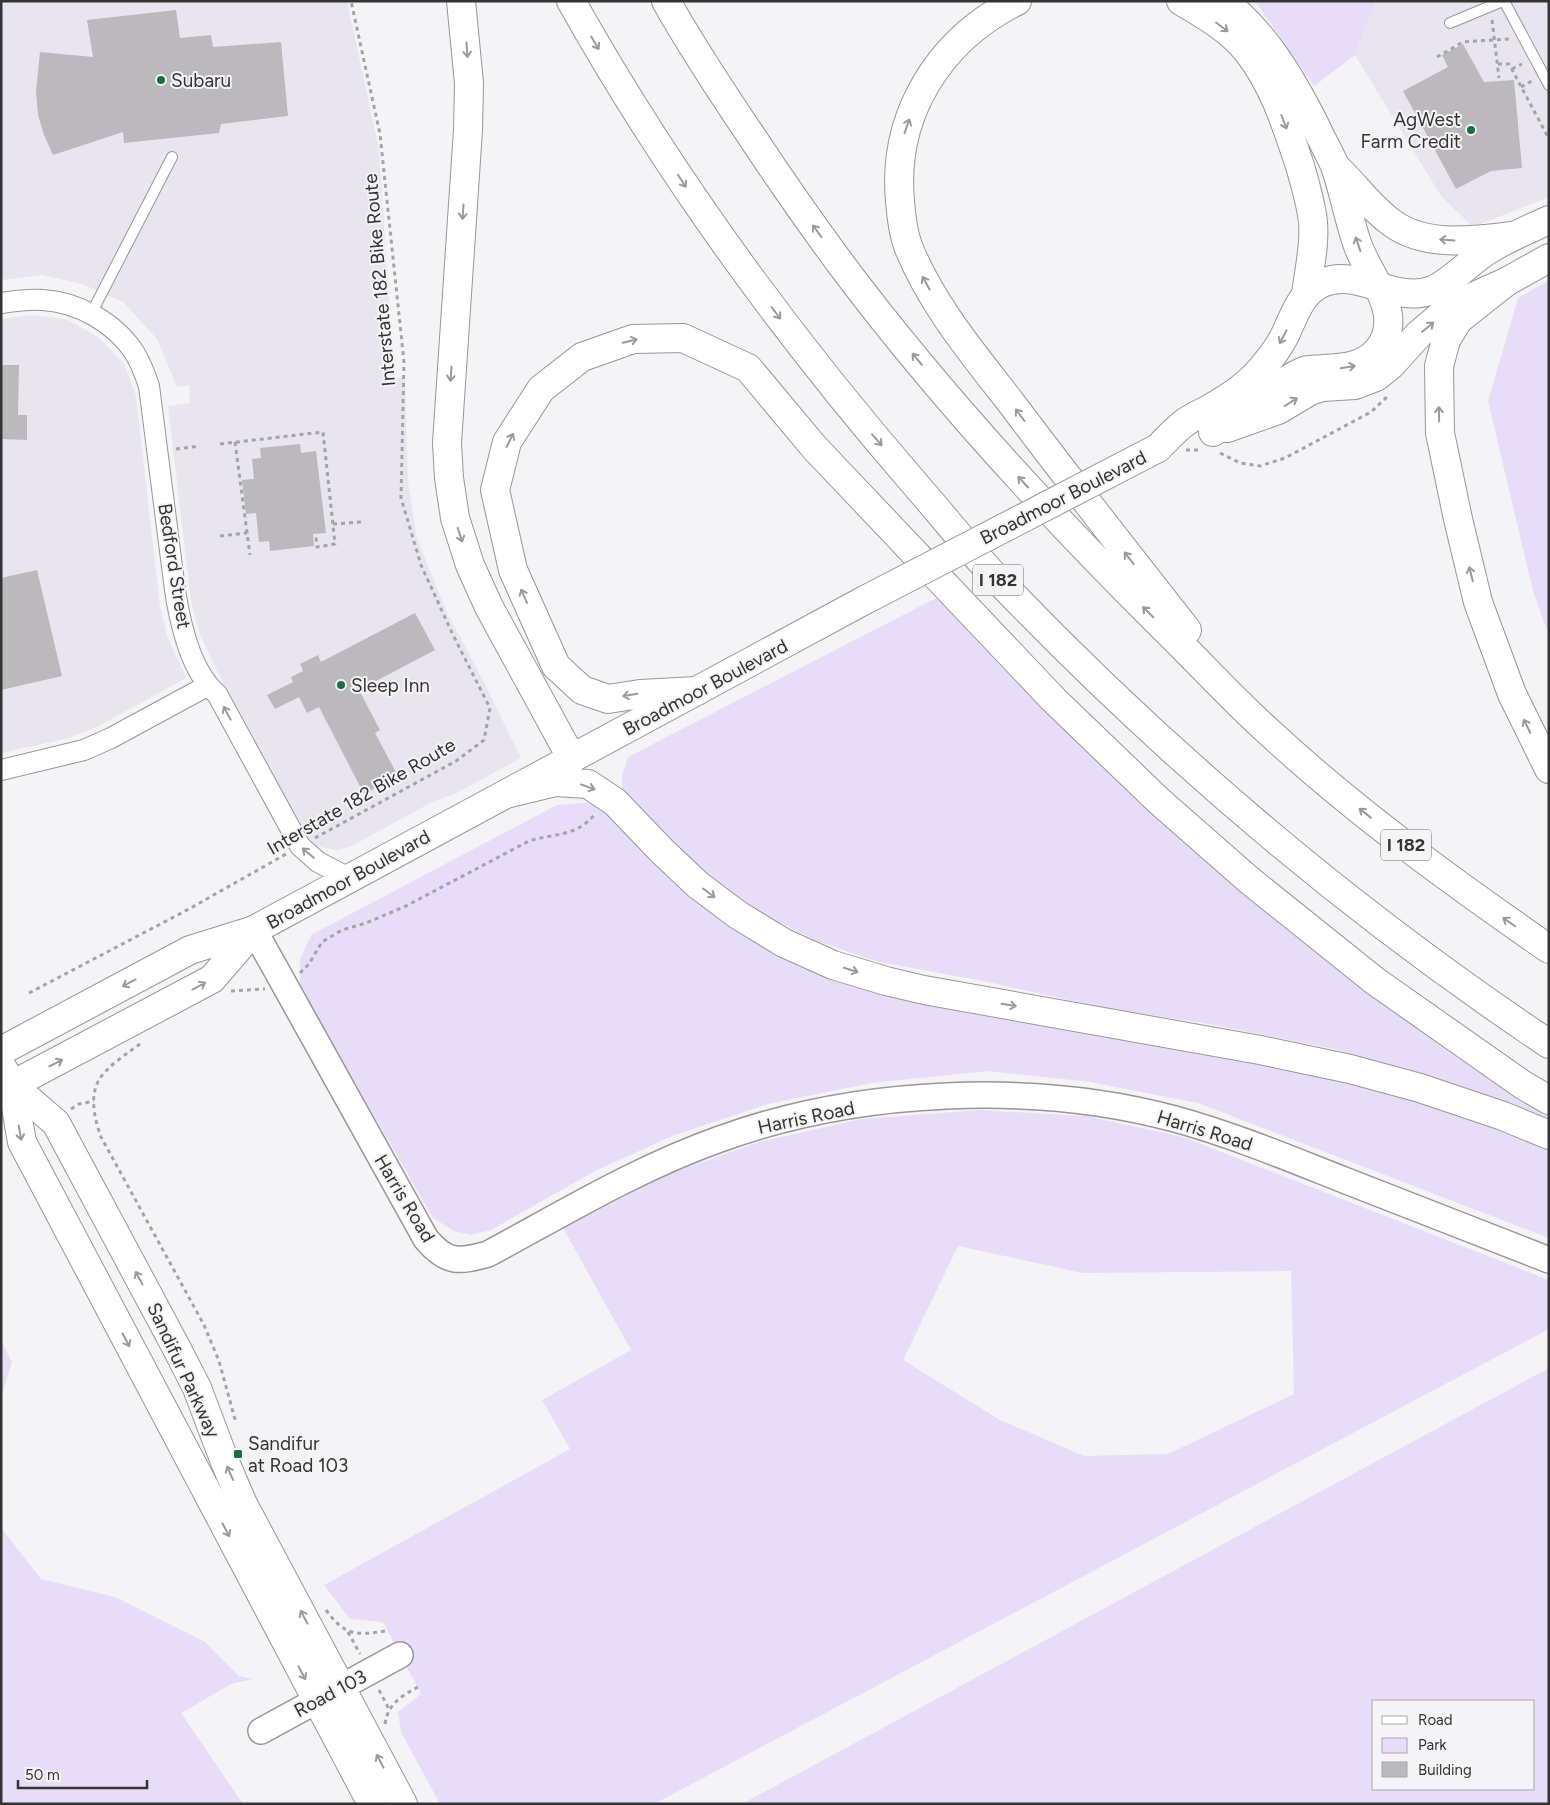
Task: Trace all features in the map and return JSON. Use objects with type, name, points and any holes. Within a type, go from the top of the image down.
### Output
[{"type":"main road","points":[[461,1],[469,83],[447,443],[452,502],[455,518],[470,564],[489,607],[572,758]]},
{"type":"main road","name":"I 182","points":[[571,1],[633,105],[687,188],[750,278],[866,428],[999,581],[1125,706],[1198,774],[1273,839],[1430,962],[1549,1044]]},
{"type":"main road","name":"I 182","points":[[666,1],[727,99],[781,180],[841,264],[899,338],[992,449],[1097,562],[1269,732],[1344,796],[1422,858],[1549,950]]},
{"type":"main road","points":[[1017,1],[981,22],[962,38],[935,69],[922,89],[905,131],[899,172],[901,214],[908,245],[925,282],[985,368],[1125,552],[1269,732]]},
{"type":"main road","points":[[1181,1],[1226,30],[1247,50],[1265,77],[1279,107],[1307,190],[1313,222],[1312,253],[1306,294]]},
{"type":"main road","points":[[1210,444],[1257,403],[1289,379],[1306,370],[1354,366],[1371,356],[1384,341],[1388,330],[1389,318],[1386,305],[1358,245],[1334,164],[1284,68],[1239,13],[1224,1]]},
{"type":"main road","points":[[1334,164],[1392,224],[1411,232],[1432,239],[1458,240],[1513,236]]},
{"type":"main road","name":"Broadmoor Boulevard","points":[[1,1051],[190,950],[254,930],[863,601],[1158,448],[1184,423],[1227,399],[1246,384],[1267,363],[1284,338],[1294,314],[1306,294],[1322,283],[1340,278],[1364,281],[1378,288],[1397,292],[1416,293],[1433,290],[1486,252],[1513,236],[1549,220]]},
{"type":"main road","name":"Broadmoor Boulevard","points":[[1158,448],[1210,444],[1278,410],[1310,391],[1322,387],[1355,385],[1376,377],[1391,365],[1419,334],[1444,313],[1549,258]]},
{"type":"main road","points":[[1506,282],[1458,320],[1446,340],[1439,366],[1440,432],[1478,602],[1512,694],[1549,769]]},
{"type":"main road","points":[[696,691],[640,694],[608,699],[582,690],[556,666],[513,570],[495,490],[507,442],[541,389],[582,357],[632,339],[683,338],[748,368],[821,455],[1054,700],[1159,801],[1249,880],[1375,981],[1523,1085],[1549,1100]]},
{"type":"main road","points":[[506,794],[556,782],[588,784],[615,802],[698,885],[738,915],[784,943],[833,965],[924,990],[1260,1050],[1350,1069],[1420,1088],[1503,1116],[1549,1135]]},
{"type":"main road","name":"Broadmoor Boulevard","points":[[5,1080],[212,979],[254,930]]},
{"type":"main road","name":"Sandifur Parkway","points":[[5,1080],[56,1123],[197,1388],[243,1504],[403,1804]]},
{"type":"main road","name":"Sandifur Parkway","points":[[5,1080],[22,1142],[372,1804]]},
{"type":"street","name":"Bedford Street","points":[[1,303],[44,300],[60,302],[79,308],[107,324],[133,351],[143,368],[149,386],[179,613],[191,651],[207,686],[217,694],[300,846],[318,862],[349,878]]},
{"type":"street","points":[[1,770],[69,754],[92,746],[207,686]]},
{"type":"street","name":"Harris Road","points":[[254,930],[426,1239],[441,1255],[453,1260],[468,1260],[488,1254],[636,1173],[720,1138],[757,1126],[869,1103],[932,1096],[974,1095],[1020,1096],[1078,1102],[1119,1107],[1172,1119],[1256,1145],[1549,1260]]},
{"type":"street","name":"Road 103","points":[[260,1731],[400,1656]]},
{"type":"lane","points":[[1450,23],[1504,1],[1549,85]]},
{"type":"lane","points":[[91,314],[172,157]]},
{"type":"path","name":"Interstate 182 Bike Route","points":[[29,993],[189,909],[456,761],[484,740],[490,708],[453,635],[422,565],[401,498],[403,352],[380,134],[351,1]]},
{"type":"path","points":[[1490,8],[1499,78]]},
{"type":"path","points":[[1437,57],[1463,42],[1524,38]]},
{"type":"path","points":[[1498,64],[1509,64],[1549,139]]},
{"type":"path","points":[[1158,448],[1210,444],[1240,463],[1260,466],[1285,458],[1371,412],[1393,390]]},
{"type":"path","points":[[220,444],[322,432],[335,544],[317,547],[316,537]]},
{"type":"path","points":[[235,442],[250,555]]},
{"type":"path","points":[[176,449],[200,446]]},
{"type":"path","points":[[333,524],[361,522]]},
{"type":"path","points":[[220,536],[247,533]]},
{"type":"path","points":[[223,995],[231,991],[270,989],[298,975],[309,964],[322,942],[342,930],[366,923],[406,906],[529,841],[544,836],[563,835],[580,828],[597,812]]},
{"type":"path","points":[[146,1039],[119,1059],[99,1080],[94,1096],[96,1122],[101,1137],[204,1325],[219,1361],[237,1429]]},
{"type":"path","points":[[322,1604],[332,1619],[348,1632],[385,1631]]},
{"type":"path","points":[[386,1729],[387,1714],[394,1702],[402,1695],[418,1687]]},
{"type":"shaded area","points":[[1,1],[347,1],[379,149],[394,378],[405,377],[408,482],[417,539],[448,615],[484,682],[521,758],[453,795],[434,801],[350,847],[335,850],[316,846],[303,833],[216,669],[199,632],[191,601],[168,406],[190,403],[189,385],[176,387],[157,339],[123,302],[82,284],[42,275],[1,280]]},
{"type":"shaded area","points":[[1376,1],[1549,1],[1549,197],[1473,227],[1441,196],[1355,55]]},
{"type":"shaded area","points":[[31,315],[66,319],[98,337],[124,364],[136,396],[160,607],[167,636],[186,678],[97,727],[65,739],[1,753],[1,319]]},
{"type":"green space","points":[[1255,1],[1376,1],[1355,55],[1314,86]]},
{"type":"green space","points":[[1549,280],[1549,636],[1533,591],[1488,401],[1518,298]]},
{"type":"green space","points":[[942,595],[1069,728],[1549,1108],[1549,1119],[1443,1080],[1334,1049],[1209,1024],[1105,1008],[988,982],[875,961],[819,942],[764,915],[715,885],[622,792],[622,775],[628,757]]},
{"type":"green space","points":[[595,802],[672,882],[739,932],[804,966],[879,994],[1372,1086],[1515,1133],[1549,1148],[1549,1238],[1198,1103],[1090,1082],[988,1071],[872,1083],[768,1104],[672,1136],[595,1171],[491,1230],[471,1235],[454,1231],[433,1218],[300,987],[300,960],[311,935],[557,805]]},
{"type":"green space","points":[[979,1110],[1086,1116],[1183,1137],[1549,1280],[1549,1329],[654,1804],[440,1804],[401,1732],[398,1712],[421,1694],[383,1622],[350,1619],[324,1585],[570,1449],[542,1400],[631,1350],[563,1228],[666,1175],[759,1142],[862,1119]],"holes":[[[958,1246],[1083,1273],[1291,1271],[1294,1394],[1168,1454],[1084,1456],[1000,1420],[903,1360]]]},
{"type":"green space","points":[[1,1341],[12,1362],[1,1397]]},
{"type":"green space","points":[[1549,1368],[1549,1804],[742,1804]]},
{"type":"green space","points":[[1,1528],[41,1579],[115,1597],[205,1642],[239,1676],[253,1679],[231,1684],[181,1713],[243,1804],[1,1804]]},
{"type":"building","name":"Subaru","points":[[176,10],[180,38],[211,35],[213,47],[281,42],[288,116],[221,124],[219,133],[124,143],[123,132],[53,155],[38,115],[36,91],[40,52],[93,57],[87,20]]},
{"type":"building","name":"AgWest Farm Credit","points":[[1463,44],[1484,82],[1514,80],[1522,168],[1491,171],[1456,189],[1403,91],[1448,67],[1442,55]]},
{"type":"building","points":[[1,365],[19,365],[18,415],[27,415],[27,440],[1,439]]},
{"type":"building","points":[[300,444],[301,453],[316,451],[326,533],[313,534],[314,546],[270,551],[269,541],[259,542],[256,513],[246,514],[242,480],[254,479],[252,459],[261,458],[260,448]]},
{"type":"building","points":[[37,570],[62,676],[1,690],[1,578]]},
{"type":"building","points":[[415,613],[435,650],[359,690],[380,730],[375,733],[398,776],[364,794],[319,707],[307,713],[299,697],[275,709],[267,695],[293,682],[291,677],[303,671],[300,664],[318,655],[321,662]]},
{"type":"place","name":"Subaru","points":[[161,80]]},
{"type":"place","name":"AgWest Farm Credit","points":[[1471,130]]},
{"type":"place","name":"Sleep Inn","points":[[341,685]]},
{"type":"place","name":"Sandifur at Road 103","points":[[238,1454]]}]
